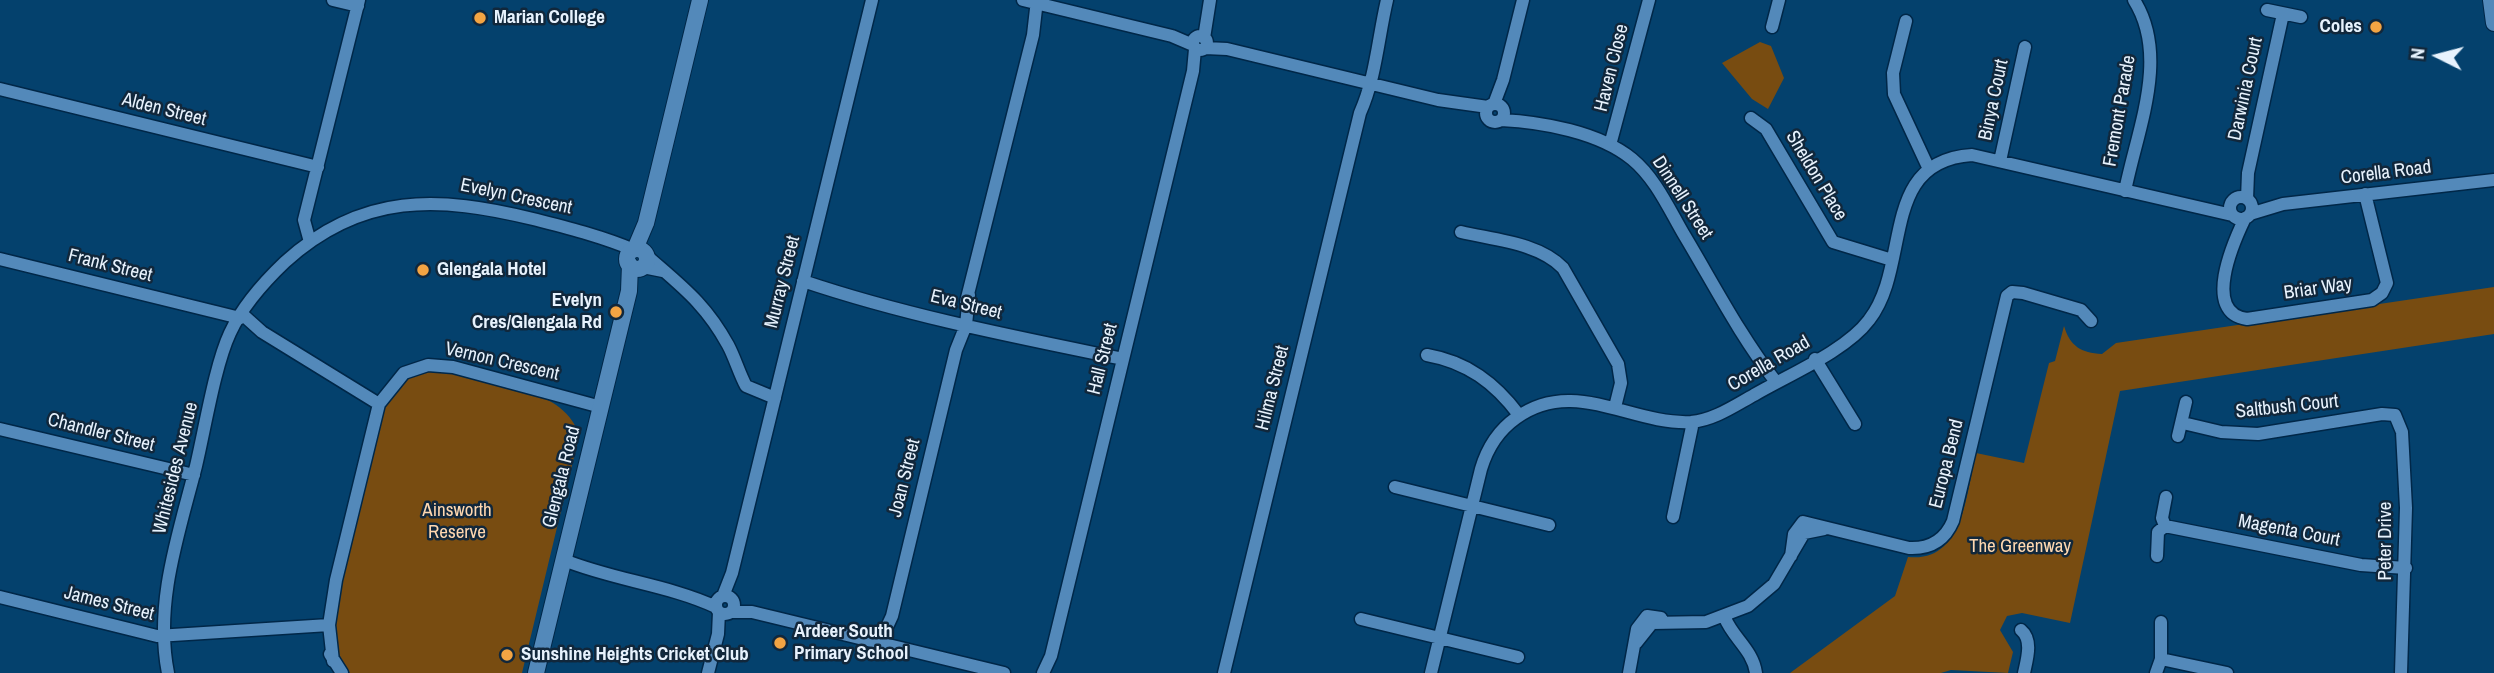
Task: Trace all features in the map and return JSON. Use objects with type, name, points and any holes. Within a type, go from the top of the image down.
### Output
[{"type":"street","points":[[316,238],[310,201],[358,3],[333,0]]},
{"type":"street","name":"Glengala Road","points":[[536,673],[701,0]]},
{"type":"street","name":"Murray Street","points":[[708,673],[872,0]]},
{"type":"street","name":"Hall Street","points":[[1050,673],[1051,656],[1210,0]]},
{"type":"street","name":"Hilma Street","points":[[1224,673],[1387,0]]},
{"type":"street","points":[[1495,110],[1523,0]]},
{"type":"street","name":"Haven Close","points":[[1610,145],[1649,0]]},
{"type":"street","points":[[1772,27],[1779,0]]},
{"type":"street","points":[[2491,0],[2494,23]]},
{"type":"street","name":"Fremont Parade","points":[[2125,191],[2151,70],[2147,29],[2136,1]]},
{"type":"street","name":"Dinnell Street","points":[[1037,2],[1367,83],[1495,110],[1610,145],[1630,157],[1654,184],[1772,384]]},
{"type":"street","name":"Joan Street","points":[[885,644],[1033,35],[1037,2]]},
{"type":"street","points":[[2267,10],[2301,17]]},
{"type":"street","name":"Darwinia Court","points":[[2241,208],[2283,14]]},
{"type":"street","points":[[1906,21],[1894,73],[1894,94],[1928,167]]},
{"type":"street","name":"Binya Court","points":[[2000,161],[2025,47]]},
{"type":"street","name":"Alden Street","points":[[0,89],[318,167]]},
{"type":"street","name":"Sheldon Place","points":[[1751,118],[1766,129],[1833,242],[1892,260]]},
{"type":"street","name":"Corella Road","points":[[1431,673],[1472,506],[1487,453],[1496,437],[1520,415],[1559,400],[1580,400],[1671,421],[1693,422],[1716,416],[1853,336],[1870,320],[1882,299],[1911,189],[1928,167],[1957,156],[1972,155],[2196,208],[2241,208],[2494,180]]},
{"type":"street","name":"Briar Way","points":[[2241,208],[2222,298],[2228,311],[2238,318],[2372,300],[2382,293],[2387,282],[2365,194]]},
{"type":"street","name":"Evelyn Crescent","points":[[238,320],[278,269],[316,238],[374,212],[437,202],[486,208],[609,240],[667,272],[688,289],[713,321],[730,348],[746,386],[775,397]]},
{"type":"street","points":[[1461,232],[1536,250],[1552,256],[1563,268],[1618,364],[1621,383],[1615,407]]},
{"type":"street","name":"Frank Street","points":[[0,259],[211,310],[238,320],[262,331],[379,404]]},
{"type":"street","name":"Eva Street","points":[[802,285],[1122,363]]},
{"type":"street","name":"Europa Bend","points":[[1629,673],[1642,619],[1654,615],[1668,622],[1697,624],[1730,616],[1766,592],[1804,533],[1827,528],[1909,548],[1926,547],[1943,538],[1956,511],[2002,320],[2017,300],[2037,299],[2081,310],[2091,321]]},
{"type":"street","name":"Whitesides Avenue","points":[[168,673],[163,637],[167,585],[226,343],[238,320]]},
{"type":"street","points":[[1427,355],[1456,362],[1479,374],[1500,392],[1520,415]]},
{"type":"street","points":[[1815,359],[1855,424]]},
{"type":"street","name":"Vernon Crescent","points":[[342,673],[333,661],[325,625],[379,404],[404,373],[429,365],[453,367],[601,407]]},
{"type":"street","points":[[2178,436],[2186,402]]},
{"type":"street","name":"Saltbush Court","points":[[2183,423],[2221,432],[2258,433],[2382,414],[2395,415]]},
{"type":"street","name":"Peter Drive","points":[[2395,415],[2402,432],[2406,568],[2400,671]]},
{"type":"street","points":[[1673,517],[1693,422]]},
{"type":"street","name":"Chandler Street","points":[[0,429],[194,475]]},
{"type":"street","points":[[1395,487],[1549,525]]},
{"type":"street","points":[[2157,556],[2158,533],[2165,526],[2162,518],[2166,497]]},
{"type":"street","name":"Magenta Court","points":[[2165,526],[2331,560],[2406,568]]},
{"type":"street","points":[[562,566],[1004,673]]},
{"type":"street","name":"James Street","points":[[0,597],[163,637],[325,625]]},
{"type":"street","points":[[1730,616],[1740,640],[1760,662],[1765,673]]},
{"type":"street","points":[[1361,620],[1518,657]]},
{"type":"street","points":[[2156,673],[2161,659],[2161,622]]},
{"type":"street","points":[[2021,630],[2025,633],[2028,644],[2024,673]]},
{"type":"street","points":[[1751,654],[1756,673]]},
{"type":"street","name":"Hall Street","points":[[1043,673],[1051,656]]},
{"type":"street","points":[[2161,659],[2227,673]]},
{"type":"green space","points":[[1760,42],[1771,46],[1784,78],[1768,109],[1752,99],[1722,63]]},
{"type":"green space","name":"The Greenway","points":[[2494,287],[2494,334],[2120,391],[2070,623],[2022,613],[2007,616],[2000,630],[2013,652],[2008,673],[1951,670],[1941,673],[1790,673],[1895,596],[1908,557],[1927,556],[1941,549],[1959,522],[1976,453],[2024,463],[2049,363],[2055,361],[2064,326],[2077,347],[2102,354],[2116,343]]},
{"type":"green space","name":"Ainsworth Reserve","points":[[433,370],[505,384],[544,398],[572,420],[579,436],[522,673],[350,673],[337,655],[333,620],[385,407],[406,379]]},
{"type":"place","name":"Marian College","points":[[480,18]]},
{"type":"place","name":"Coles","points":[[2376,27]]},
{"type":"place","name":"Glengala Hotel","points":[[423,270]]},
{"type":"place","name":"Evelyn Cres/Glengala Rd","points":[[616,312]]},
{"type":"place","name":"Ardeer South Primary School","points":[[780,643]]},
{"type":"place","name":"Sunshine Heights Cricket Club","points":[[507,655]]}]
